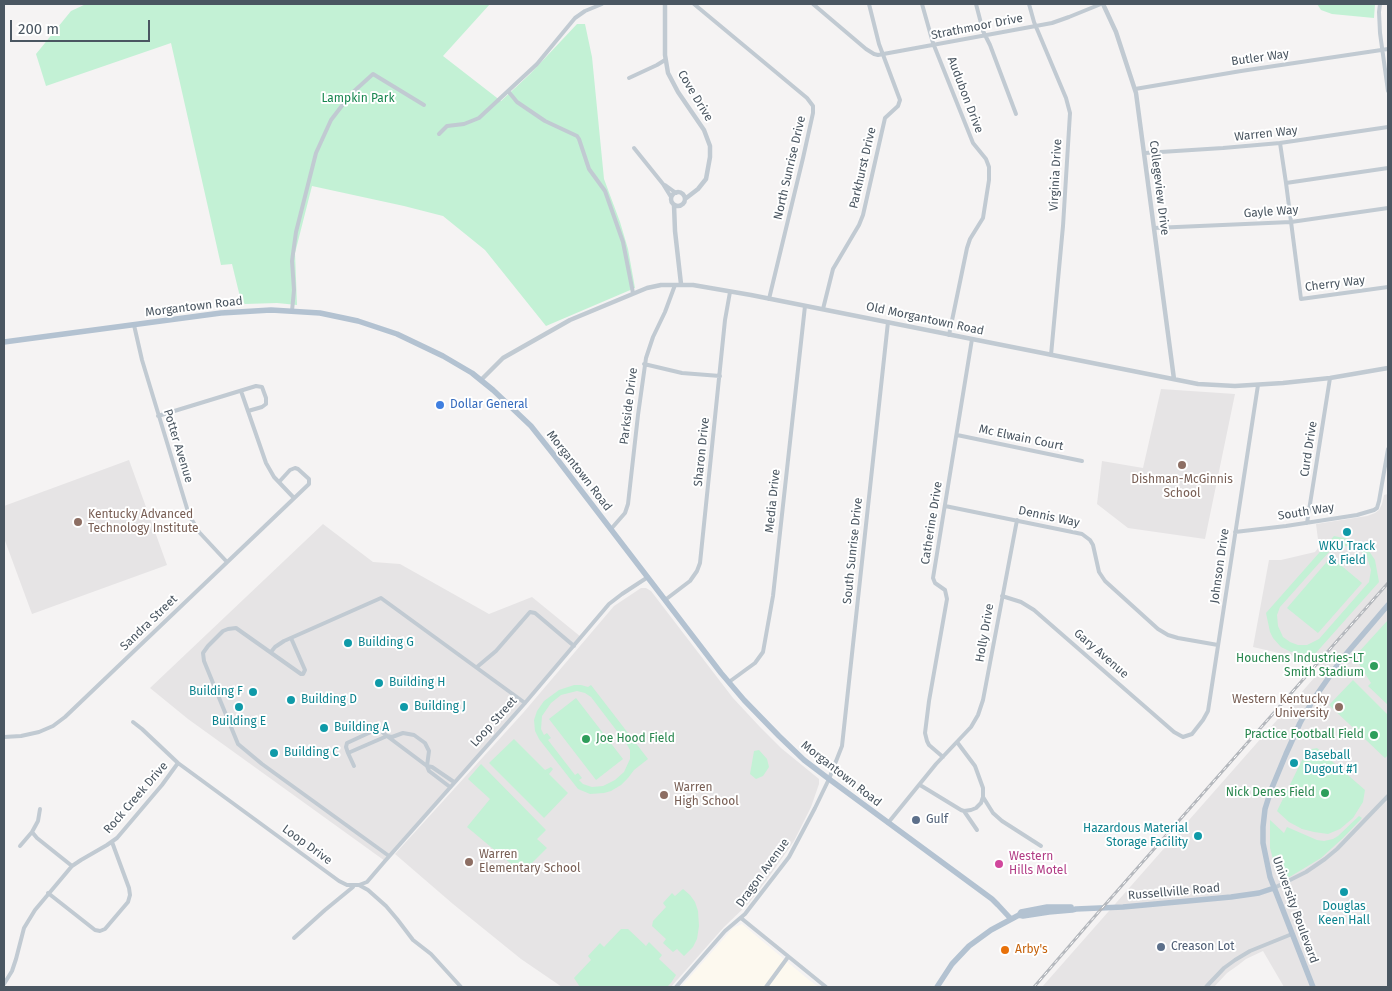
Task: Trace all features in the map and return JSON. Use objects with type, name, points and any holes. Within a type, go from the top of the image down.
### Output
[{"type":"main road","name":"Morgantown Road","points":[[4,342],[239,311],[292,311],[332,315],[383,328],[428,348],[461,366],[505,400],[530,426],[729,682],[755,712],[804,760],[992,899],[1011,919]]},
{"type":"main road","name":"University Boulevard","points":[[1313,987],[1274,888],[1265,858],[1263,835],[1265,809],[1296,731],[1316,696],[1344,657],[1388,605]]},
{"type":"main road","name":"Russellville Road","points":[[937,987],[952,964],[969,946],[991,930],[1019,915],[1231,897],[1259,893],[1274,888]]},
{"type":"street","points":[[439,134],[447,126],[464,124],[479,118],[537,64],[575,18],[582,12],[602,4]]},
{"type":"street","name":"Cove Drive","points":[[665,4],[665,60],[671,79],[704,130],[710,146],[710,163],[706,179],[701,187],[685,199]]},
{"type":"street","name":"North Sunrise Drive","points":[[694,4],[807,98],[813,106],[803,158],[769,299]]},
{"type":"street","points":[[813,4],[871,52],[877,55],[884,55]]},
{"type":"street","name":"Parkhurst Drive","points":[[823,309],[833,269],[856,230],[862,215],[885,118],[898,106],[900,101],[869,4]]},
{"type":"street","name":"Audubon Drive","points":[[922,4],[934,45],[972,143],[986,159],[989,168],[983,218],[970,240],[966,253],[949,335]]},
{"type":"street","points":[[976,4],[982,28],[1016,114]]},
{"type":"street","name":"Virginia Drive","points":[[1029,4],[1036,26],[1066,98],[1070,113],[1063,226],[1051,355]]},
{"type":"street","name":"Strathmoor Drive","points":[[884,55],[1058,21],[1102,4]]},
{"type":"street","name":"Collegeview Drive","points":[[1102,4],[1116,32],[1135,88],[1174,380]]},
{"type":"street","points":[[1380,4],[1379,27],[1388,91]]},
{"type":"street","name":"Butler Way","points":[[1135,88],[1388,49]]},
{"type":"street","points":[[628,78],[665,60]]},
{"type":"street","points":[[292,311],[294,290],[292,262],[296,232],[316,153],[332,120],[351,94],[373,74],[424,105]]},
{"type":"street","points":[[508,91],[517,102],[545,121],[577,136],[579,139],[589,169],[605,191],[623,242],[633,293]]},
{"type":"street","name":"Warren Way","points":[[1145,152],[1214,149],[1280,143],[1388,127]]},
{"type":"street","points":[[1280,143],[1291,222]]},
{"type":"street","points":[[634,148],[663,184],[672,197],[671,201],[677,206]]},
{"type":"street","points":[[1286,183],[1388,168]]},
{"type":"street","points":[[663,184],[684,196],[685,199]]},
{"type":"street","points":[[672,197],[678,193],[694,192]]},
{"type":"street","name":"Parkside Drive","points":[[611,529],[623,516],[627,507],[644,364],[650,344],[678,284],[675,218],[677,206],[683,204],[685,199]]},
{"type":"street","name":"Gayle Way","points":[[1154,228],[1291,222],[1388,208]]},
{"type":"street","name":"Cherry Way","points":[[1291,222],[1301,299],[1388,287]]},
{"type":"street","name":"Old Morgantown Road","points":[[481,380],[503,358],[577,316],[653,286],[678,284],[823,309],[1174,380],[1216,386],[1258,385],[1330,378],[1388,368]]},
{"type":"street","name":"Sharon Drive","points":[[665,600],[690,581],[697,572],[700,563],[725,320],[730,292]]},
{"type":"street","name":"Media Drive","points":[[729,682],[755,662],[763,652],[774,596],[805,306]]},
{"type":"street","name":"South Sunrise Drive","points":[[829,779],[842,746],[888,322]]},
{"type":"street","name":"Potter Avenue","points":[[134,324],[158,416],[192,521],[198,532],[227,562]]},
{"type":"street","name":"Catherine Drive","points":[[943,757],[929,745],[925,733],[947,602],[945,590],[935,583],[933,578],[972,340]]},
{"type":"street","points":[[644,364],[682,373],[720,376]]},
{"type":"street","name":"Curd Drive","points":[[1306,522],[1330,378]]},
{"type":"street","name":"Johnson Drive","points":[[1181,736],[1187,737],[1192,734],[1200,726],[1206,715],[1258,385]]},
{"type":"street","points":[[158,416],[256,386],[262,387],[266,401],[264,406],[248,411]]},
{"type":"street","points":[[242,391],[266,463],[270,471],[294,498]]},
{"type":"street","name":"Mc Elwain Court","points":[[957,435],[1082,461]]},
{"type":"street","name":"South Way","points":[[1235,532],[1366,513],[1374,510],[1377,507],[1388,449]]},
{"type":"street","name":"Sandra Street","points":[[4,737],[33,734],[59,722],[95,690],[309,484],[309,479],[295,468],[290,470],[279,482]]},
{"type":"street","name":"Dennis Way","points":[[945,506],[1077,532],[1086,536],[1093,545],[1102,577],[1154,625],[1173,637],[1218,645]]},
{"type":"street","name":"Holly Drive","points":[[888,823],[943,757],[971,727],[981,708],[1017,520]]},
{"type":"street","name":"Loop Street","points":[[294,938],[337,899],[357,885],[367,882],[525,703],[609,604],[648,577]]},
{"type":"street","name":"Gary Avenue","points":[[1002,596],[1021,602],[1034,610],[1174,732],[1181,736]]},
{"type":"street","points":[[271,652],[279,644],[291,638],[381,598],[525,703]]},
{"type":"street","points":[[477,667],[497,650],[530,612],[535,612],[574,646]]},
{"type":"street","points":[[291,638],[305,670],[303,674],[240,630],[233,628],[223,631],[203,653],[204,661],[238,744],[262,764],[389,856]]},
{"type":"street","name":"Loop Drive","points":[[133,722],[178,763],[339,881],[347,885],[357,885],[367,889],[386,906],[413,940],[431,954],[460,987]]},
{"type":"street","points":[[354,766],[346,744],[350,740],[377,730],[381,731],[427,766],[432,767],[454,782]]},
{"type":"street","points":[[348,753],[387,736],[403,733],[414,735],[425,743],[429,750],[427,766],[429,771],[450,787]]},
{"type":"street","points":[[396,743],[395,738],[397,735]]},
{"type":"street","points":[[957,742],[973,762],[983,788],[983,797],[976,808],[964,811]]},
{"type":"street","name":"Rock Creek Drive","points":[[4,984],[12,971],[24,928],[48,893],[72,866],[112,842],[122,833],[178,763]]},
{"type":"street","name":"Dragon Avenue","points":[[676,987],[732,924],[741,918],[789,857],[806,828],[829,779]]},
{"type":"street","points":[[920,785],[964,811],[977,830]]},
{"type":"street","points":[[1274,888],[1306,872],[1325,859],[1388,796]]},
{"type":"street","points":[[983,797],[1002,821],[1041,846]]},
{"type":"street","points":[[20,846],[32,832],[38,821],[40,809]]},
{"type":"street","points":[[32,832],[72,866]]},
{"type":"street","points":[[48,893],[95,930],[105,929],[128,902],[130,895],[112,842]]},
{"type":"street","points":[[741,918],[826,987]]},
{"type":"street","points":[[1206,987],[1224,968],[1235,960],[1250,951],[1292,934]]},
{"type":"street","points":[[766,987],[788,957]]},
{"type":"shaded area","name":"Dishman-McGinnis School","points":[[1161,389],[1235,394],[1205,539],[1128,528],[1097,504],[1102,461],[1143,468]]},
{"type":"shaded area","name":"Kentucky Advanced Technology Institute","points":[[129,460],[167,565],[32,614],[4,538],[4,506]]},
{"type":"shaded area","name":"Western Kentucky University","points":[[1388,494],[1388,987],[1284,987],[1263,951],[1246,959],[1227,973],[1214,987],[1042,987],[1322,669],[1309,660],[1253,647],[1269,560],[1281,560],[1315,552],[1319,547],[1316,524],[1375,513],[1382,504],[1384,495]]},
{"type":"shaded area","points":[[323,524],[373,562],[400,564],[489,614],[532,597],[581,637],[385,861],[188,719],[150,688]]},
{"type":"shaded area","name":"Warren High School","points":[[641,588],[651,591],[733,698],[781,748],[819,779],[819,784],[811,807],[794,841],[766,881],[748,904],[724,927],[671,987],[562,987],[521,959],[395,854],[523,713],[614,606]]},
{"type":"shaded area","points":[[742,924],[819,987],[681,987],[733,928]]},
{"type":"green space","name":"Lampkin Park","points":[[86,4],[490,4],[443,56],[501,101],[530,74],[577,24],[585,24],[592,57],[604,179],[628,249],[635,288],[546,326],[485,250],[443,216],[312,186],[295,253],[297,305],[277,303],[245,304],[241,301],[232,264],[221,265],[171,43],[46,86],[36,54],[71,11]]},
{"type":"green space","points":[[1317,4],[1375,4],[1374,18],[1332,14],[1321,10]]},
{"type":"green space","points":[[1334,536],[1354,540],[1367,548],[1375,560],[1379,582],[1314,655],[1291,652],[1281,647],[1270,632],[1266,613]],"holes":[[[1338,547],[1357,548],[1367,557],[1371,570],[1369,582],[1319,639],[1307,645],[1298,645],[1283,637],[1278,626],[1277,615],[1280,607],[1329,552]]]},
{"type":"green space","points":[[1331,557],[1362,583],[1318,633],[1287,608]]},
{"type":"green space","name":"Houchens Industries-LT Smith Stadium","points":[[1388,620],[1388,705],[1368,686],[1371,683],[1357,661],[1363,657],[1359,657],[1357,654]]},
{"type":"green space","name":"Practice Football Field","points":[[1353,680],[1388,715],[1388,755],[1385,758],[1329,705]]},
{"type":"green space","points":[[574,685],[588,687],[591,685],[648,759],[634,770],[621,785],[611,791],[590,794],[578,789],[539,739],[535,731],[534,720],[537,711],[544,701],[559,690]],"holes":[[[577,691],[591,697],[630,750],[630,759],[624,772],[615,780],[603,786],[592,787],[583,784],[579,780],[582,778],[578,773],[575,775],[548,740],[551,738],[547,733],[544,735],[541,729],[542,716],[551,703],[561,695]]]},
{"type":"green space","name":"Joe Hood Field","points":[[576,698],[623,759],[596,780],[549,719]]},
{"type":"green space","points":[[514,739],[545,770],[551,767],[553,769],[549,774],[568,793],[544,818],[489,763]]},
{"type":"green space","name":"Nick Denes Field","points":[[1317,748],[1365,790],[1363,802],[1353,818],[1340,829],[1328,834],[1302,829],[1289,822],[1277,811],[1307,750]]},
{"type":"green space","points":[[759,750],[767,759],[769,767],[763,776],[756,779],[750,774],[754,751]]},
{"type":"green space","points":[[481,764],[546,830],[537,839],[547,848],[522,873],[467,827],[490,799],[468,779]]},
{"type":"green space","points":[[1359,816],[1362,818],[1321,858],[1288,878],[1281,878],[1277,874],[1270,848],[1270,820],[1284,833],[1287,827],[1317,840],[1324,841],[1338,836]]},
{"type":"green space","points":[[683,889],[695,902],[699,926],[697,939],[693,947],[684,956],[677,949],[673,952],[663,943],[666,939],[652,926],[653,921],[666,907],[663,903],[672,893],[675,896]]},
{"type":"green space","points":[[621,929],[628,929],[646,946],[649,942],[662,955],[659,959],[676,975],[667,987],[580,987],[574,978],[591,960],[588,956],[600,943],[604,947]]},
{"type":"railway","points":[[1034,987],[1388,583]]},
{"type":"place","name":"Dollar General","points":[[440,405]]},
{"type":"place","name":"Dishman-McGinnis School","points":[[1182,465]]},
{"type":"place","name":"Kentucky Advanced Technology Institute","points":[[78,522]]},
{"type":"place","name":"WKU Track & Field","points":[[1347,532]]},
{"type":"place","name":"Building G","points":[[348,643]]},
{"type":"place","name":"Houchens Industries-LT Smith Stadium","points":[[1374,666]]},
{"type":"place","name":"Building H","points":[[379,683]]},
{"type":"place","name":"Building F","points":[[253,692]]},
{"type":"place","name":"Building D","points":[[291,700]]},
{"type":"place","name":"Building E","points":[[239,707]]},
{"type":"place","name":"Building J","points":[[404,707]]},
{"type":"place","name":"Western Kentucky University","points":[[1339,707]]},
{"type":"place","name":"Building A","points":[[324,728]]},
{"type":"place","name":"Practice Football Field","points":[[1374,735]]},
{"type":"place","name":"Joe Hood Field","points":[[586,739]]},
{"type":"place","name":"Building C","points":[[274,753]]},
{"type":"place","name":"Baseball Dugout #1","points":[[1294,763]]},
{"type":"place","name":"Nick Denes Field","points":[[1325,793]]},
{"type":"place","name":"Warren High School","points":[[664,795]]},
{"type":"place","name":"Gulf","points":[[916,820]]},
{"type":"place","name":"Hazardous Material Storage Facility","points":[[1198,836]]},
{"type":"place","name":"Warren Elementary School","points":[[469,862]]},
{"type":"place","name":"Western Hills Motel","points":[[999,864]]},
{"type":"place","name":"Douglas Keen Hall","points":[[1344,892]]},
{"type":"place","name":"Creason Lot","points":[[1161,947]]},
{"type":"place","name":"Arby's","points":[[1005,950]]}]
